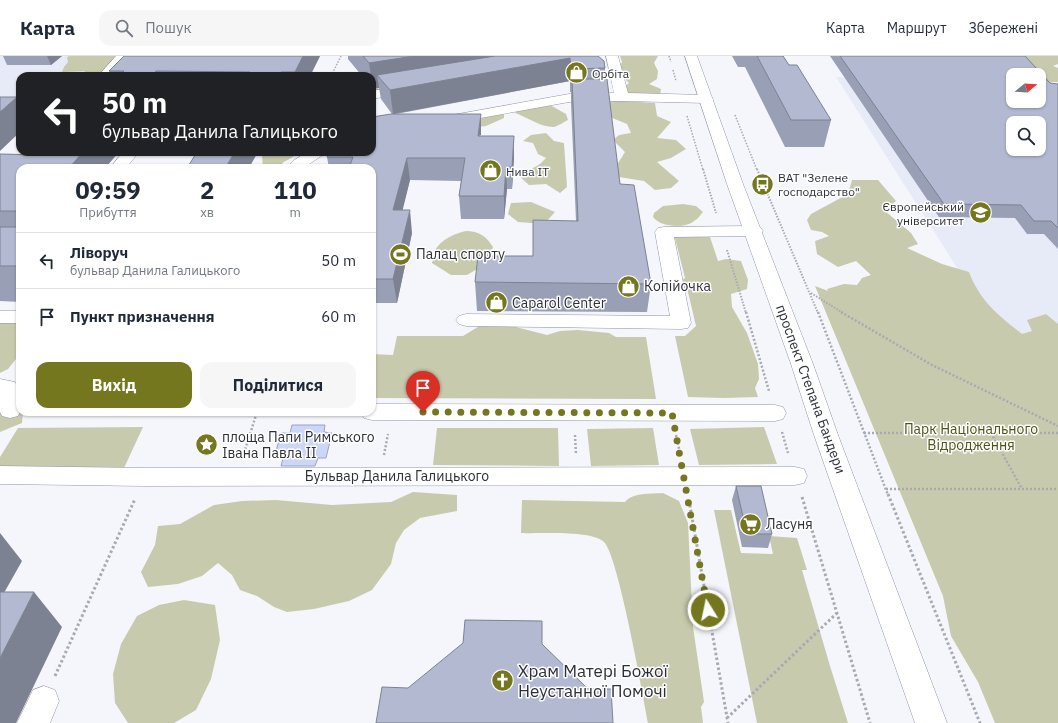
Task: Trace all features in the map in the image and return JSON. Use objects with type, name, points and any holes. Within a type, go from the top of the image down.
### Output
[{"type":"main road","points":[[108,72],[123,56]]},
{"type":"main road","points":[[612,56],[622,96]]},
{"type":"main road","name":"проспект Степана Бандери","points":[[691,56],[930,723]]},
{"type":"main road","points":[[376,94],[425,86]]},
{"type":"main road","points":[[432,122],[569,98],[622,96],[706,99]]},
{"type":"main road","points":[[121,164],[128,156]]},
{"type":"main road","points":[[298,164],[311,156]]},
{"type":"main road","points":[[466,320],[681,323],[664,232],[754,231]]},
{"type":"main road","points":[[0,317],[16,317]]},
{"type":"main road","points":[[0,387],[7,387],[10,412]]},
{"type":"main road","points":[[382,412],[775,413]]},
{"type":"main road","name":"Бульвар Данила Галицького","points":[[0,475],[145,477],[795,476]]},
{"type":"path","points":[[333,72],[341,56]]},
{"type":"path","points":[[744,135],[787,243],[810,292],[840,373],[980,723]]},
{"type":"path","points":[[810,292],[847,317],[983,392],[1058,426]]},
{"type":"path","points":[[380,476],[382,412]]},
{"type":"path","points":[[574,412],[578,476]]},
{"type":"path","points":[[672,413],[728,723]]},
{"type":"path","points":[[236,477],[256,416]]},
{"type":"path","points":[[864,433],[1058,432]]},
{"type":"path","points":[[991,433],[1022,489]]},
{"type":"path","points":[[39,712],[145,477]]},
{"type":"path","points":[[886,489],[1058,489]]},
{"type":"path","points":[[727,718],[837,613]]},
{"type":"shaded area","points":[[0,56],[110,56],[94,72],[16,72],[16,107],[0,107]]},
{"type":"shaded area","points":[[836,77],[1006,85],[1006,108],[1046,108],[1046,96],[1058,88],[1058,395],[1037,394]]},
{"type":"green space","points":[[154,56],[146,72],[62,72],[68,62],[67,57]]},
{"type":"green space","points":[[620,56],[658,56],[654,63],[658,71],[657,79],[649,84],[661,89],[660,95],[632,96],[622,89],[629,83],[622,76],[619,69],[622,62]]},
{"type":"green space","points":[[1018,56],[1058,56],[1058,64],[1053,66],[1058,68],[1058,82],[1046,82],[1046,68],[1015,68]]},
{"type":"green space","points":[[609,100],[655,103],[657,116],[671,122],[657,138],[676,140],[686,149],[671,158],[657,162],[679,181],[671,188],[655,190],[644,181],[619,177],[617,165],[625,152],[613,140],[619,135],[631,133],[627,124],[583,106]]},
{"type":"green space","points":[[550,105],[566,114],[568,120],[554,127],[549,127],[515,113],[520,106]]},
{"type":"green space","points":[[504,110],[504,118],[486,126],[469,128],[468,115]]},
{"type":"green space","points":[[546,133],[554,141],[564,143],[567,187],[560,193],[546,184],[529,185],[519,176],[540,164],[546,158],[538,154],[533,143],[523,141],[531,135]]},
{"type":"green space","points":[[262,156],[294,156],[282,163],[283,164],[263,164]]},
{"type":"green space","name":"Парк Національного Відродження","points":[[852,180],[878,180],[896,201],[885,211],[911,233],[918,244],[907,248],[942,264],[969,272],[973,282],[984,299],[998,314],[1022,334],[1032,331],[1027,320],[1046,314],[1058,324],[1058,723],[995,723],[978,682],[951,636],[943,596],[815,286],[828,291],[827,289],[844,284],[857,285],[862,278],[871,275],[856,261],[838,267],[817,254],[815,241],[829,236],[822,232],[811,230],[807,220],[811,214],[848,194]]},
{"type":"green space","points":[[531,202],[555,212],[544,224],[518,222],[508,214],[511,203]]},
{"type":"green space","points":[[683,204],[696,206],[703,212],[690,224],[679,226],[661,223],[653,217],[654,213],[663,206]]},
{"type":"green space","points":[[466,231],[475,232],[482,235],[493,247],[491,256],[484,265],[467,275],[451,275],[432,263],[435,250],[441,243],[457,233]]},
{"type":"green space","points":[[674,234],[709,234],[718,261],[726,259],[741,261],[748,280],[747,289],[731,294],[732,307],[747,333],[758,364],[759,379],[755,388],[758,397],[688,397],[675,336],[685,336],[696,326],[688,292],[680,282],[685,278]]},
{"type":"green space","points":[[16,312],[16,359],[8,369],[0,373],[0,313]]},
{"type":"green space","points":[[481,325],[508,325],[547,335],[560,331],[578,330],[609,333],[616,337],[646,337],[656,399],[376,398],[376,354],[393,355],[397,336],[463,336]]},
{"type":"green space","points":[[0,392],[16,402],[16,416],[23,416],[22,423],[0,432]]},
{"type":"green space","points":[[143,427],[124,468],[0,469],[0,457],[18,428]]},
{"type":"green space","points":[[764,427],[777,464],[699,465],[690,429]]},
{"type":"green space","points":[[437,428],[558,428],[559,466],[433,465]]},
{"type":"green space","points":[[653,428],[659,465],[591,466],[587,429]]},
{"type":"green space","points":[[413,492],[457,495],[457,511],[420,518],[404,530],[396,543],[391,564],[372,590],[349,601],[314,609],[287,612],[274,607],[257,596],[240,590],[232,575],[218,563],[202,576],[178,584],[148,587],[141,572],[155,545],[158,526],[180,524],[214,505],[242,501],[276,500],[332,505],[391,502]]},
{"type":"green space","points":[[663,493],[679,501],[688,523],[693,627],[704,702],[701,707],[703,723],[648,723],[623,598],[610,552],[604,542],[597,538],[577,534],[521,533],[522,500],[625,502],[628,499],[638,495]]},
{"type":"green space","points":[[714,510],[731,510],[741,553],[773,554],[769,536],[797,538],[807,570],[802,570],[848,723],[757,723]]},
{"type":"green space","points":[[184,600],[215,605],[220,640],[211,679],[196,710],[174,723],[128,723],[115,703],[113,674],[121,644],[137,616],[159,605]]},
{"type":"water","points":[[292,425],[325,425],[324,432],[332,433],[326,458],[318,458],[315,466],[281,466],[283,458],[274,458],[281,433],[290,433]]},
{"type":"building","points":[[124,56],[303,56],[295,72],[109,71]]},
{"type":"building","points":[[363,56],[414,56],[369,63]]},
{"type":"building","points":[[495,56],[598,56],[604,61],[605,68],[571,69],[570,58],[390,90],[377,75]]},
{"type":"building","points":[[757,56],[783,56],[789,65],[797,65],[831,120],[791,120]]},
{"type":"building","points":[[840,56],[1025,56],[1036,68],[1006,68],[1006,108],[1046,108],[1046,79],[1050,83],[1058,84],[1058,228],[1051,221],[1034,221],[1021,205],[944,204]]},
{"type":"building","points":[[572,79],[607,79],[620,184],[634,185],[651,284],[475,282],[478,256],[533,256],[533,220],[578,221]]},
{"type":"building","points":[[0,97],[16,97],[16,98],[0,112]]},
{"type":"building","points":[[391,114],[481,114],[478,136],[514,136],[512,167],[506,167],[504,196],[459,196],[465,158],[407,158],[393,210],[410,210],[393,279],[376,279],[376,164],[350,164],[353,157],[327,157],[376,156],[376,116]]},
{"type":"building","points":[[0,154],[16,154],[16,156],[80,156],[72,164],[16,164],[16,211],[0,211]]},
{"type":"building","points":[[194,156],[232,156],[228,164],[190,164]]},
{"type":"building","points":[[0,227],[16,227],[16,266],[0,266]]},
{"type":"building","points":[[736,486],[761,486],[772,534],[747,534]]},
{"type":"building","points":[[0,592],[34,592],[0,658]]},
{"type":"building","name":"Храм Матері Божої Неустанної Помочі","points":[[465,620],[542,621],[542,644],[588,689],[611,689],[613,723],[376,723],[382,687],[408,688],[463,643]]},
{"type":"place","name":"Орбіта","points":[[576,73]]},
{"type":"place","name":"Нива IT","points":[[491,171]]},
{"type":"place","name":"ВАТ \"Зелене господарство\"","points":[[763,184]]},
{"type":"place","name":"Європейський університет","points":[[980,213]]},
{"type":"place","name":"Палац спорту","points":[[400,254]]},
{"type":"place","name":"Копійочка","points":[[629,286]]},
{"type":"place","name":"Caparol Center","points":[[496,303]]},
{"type":"place","name":"площа Папи Римського Івана Павла ІІ","points":[[206,445]]},
{"type":"place","name":"Ласуня","points":[[750,524]]},
{"type":"place","name":"Храм Матері Божої Неустанної Помочі","points":[[503,681]]},
{"type":"route","points":[[423,412],[672,413],[708,610]]}]
